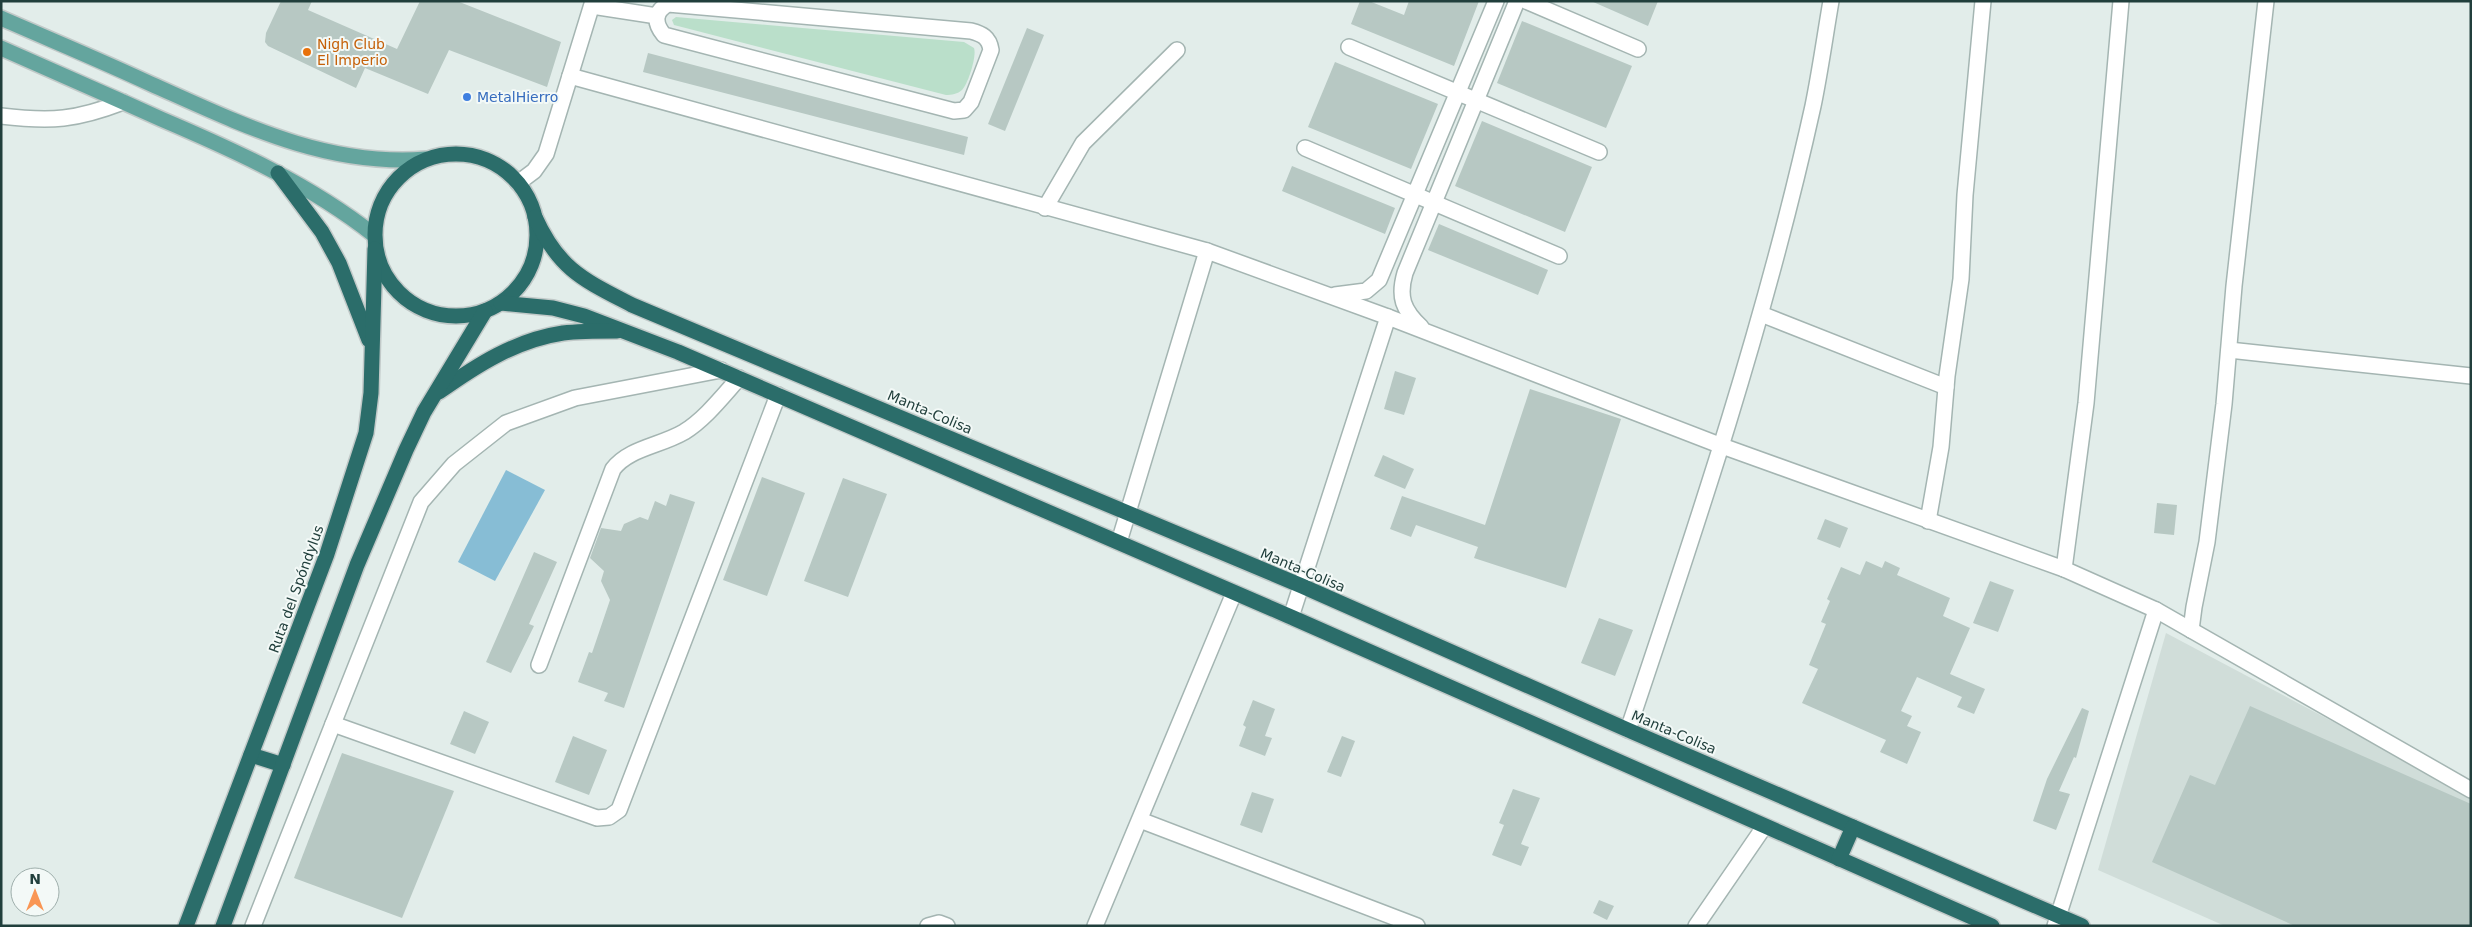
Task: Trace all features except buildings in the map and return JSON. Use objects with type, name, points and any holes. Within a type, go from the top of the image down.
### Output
[{"type":"highway","points":[[446,154],[466,154],[486,160],[504,170],[518,183],[529,199],[536,217],[537,241],[532,265],[519,286],[502,303],[485,311],[462,316],[438,315],[415,306],[396,292],[382,272],[374,242],[377,211],[388,189],[405,171],[426,159],[446,154]]},
{"type":"highway","points":[[278,173],[322,232],[339,263],[373,351]]},
{"type":"highway","name":"Manta-Colisa","points":[[536,217],[547,242],[561,260],[586,280],[632,305],[1302,586],[1853,827],[2057,921],[2082,926]]},
{"type":"highway","name":"Ruta del Spóndylus","points":[[186,926],[352,482],[366,433],[371,393],[373,351],[374,242]]},
{"type":"highway","points":[[502,303],[553,308],[584,316],[721,370],[1291,617],[1992,926]]},
{"type":"highway","points":[[223,926],[358,565],[406,450],[434,395],[485,311]]},
{"type":"highway","points":[[434,395],[488,359],[515,346],[563,333],[622,330]]},
{"type":"highway","points":[[251,755],[283,765]]},
{"type":"highway","points":[[1839,859],[1853,827]]},
{"type":"main road","points":[[1,18],[227,118],[297,144],[376,160],[426,159]]},
{"type":"main road","points":[[1,48],[278,173],[326,200],[374,242]]},
{"type":"street","points":[[1330,296],[1360,293],[1374,286],[1416,194],[1496,1]]},
{"type":"street","points":[[1425,331],[1404,307],[1401,286],[1517,1]]},
{"type":"street","points":[[1526,1],[1638,49]]},
{"type":"street","points":[[1628,730],[1722,446],[1761,314],[1813,106],[1831,1]]},
{"type":"street","points":[[1928,521],[1941,447],[1946,387],[1962,279],[1965,195],[1983,1]]},
{"type":"street","points":[[2064,569],[2086,403],[2121,1]]},
{"type":"street","points":[[2191,630],[2207,542],[2266,1]]},
{"type":"street","points":[[518,183],[534,171],[546,154],[593,4],[657,16]]},
{"type":"street","points":[[668,4],[971,30],[983,35],[989,42],[991,50],[970,105],[964,110],[954,111],[664,35],[657,27],[657,16],[660,9],[668,4]]},
{"type":"street","points":[[1349,47],[1599,152]]},
{"type":"street","points":[[1045,208],[1083,144],[1177,50]]},
{"type":"street","points":[[570,76],[1207,251],[1388,316],[1722,446],[2064,569],[2156,610],[2471,790]]},
{"type":"street","points":[[1,116],[42,121],[88,115],[124,102]]},
{"type":"street","points":[[1305,148],[1559,256]]},
{"type":"street","points":[[1119,542],[1207,251]]},
{"type":"street","points":[[1387,261],[1407,269]]},
{"type":"street","points":[[1761,314],[1946,387]]},
{"type":"street","points":[[1291,617],[1388,316]]},
{"type":"street","points":[[2229,350],[2471,376]]},
{"type":"street","points":[[253,926],[422,502],[454,464],[506,423],[574,398],[721,370]]},
{"type":"street","points":[[539,664],[613,469],[620,459],[662,444],[698,423],[739,378]]},
{"type":"street","points":[[333,724],[597,818],[609,817],[619,810],[778,395]]},
{"type":"street","points":[[1095,926],[1234,593]]},
{"type":"street","points":[[2057,921],[2156,610]]},
{"type":"street","points":[[1140,820],[1416,926]]},
{"type":"street","points":[[1696,926],[1764,827]]},
{"type":"street","points":[[928,926],[939,923],[947,926]]},
{"type":"shaded area","points":[[2166,633],[2471,795],[2471,926],[2225,926],[2098,870]]},
{"type":"green space","points":[[676,17],[964,42],[974,48],[975,52],[969,76],[962,90],[946,95],[674,25],[672,20]]},
{"type":"water","points":[[506,470],[545,490],[495,581],[458,562]]},
{"type":"place","name":"Nigh Club El Imperio","points":[[307,52]]},
{"type":"place","name":"MetalHierro","points":[[467,97]]}]
